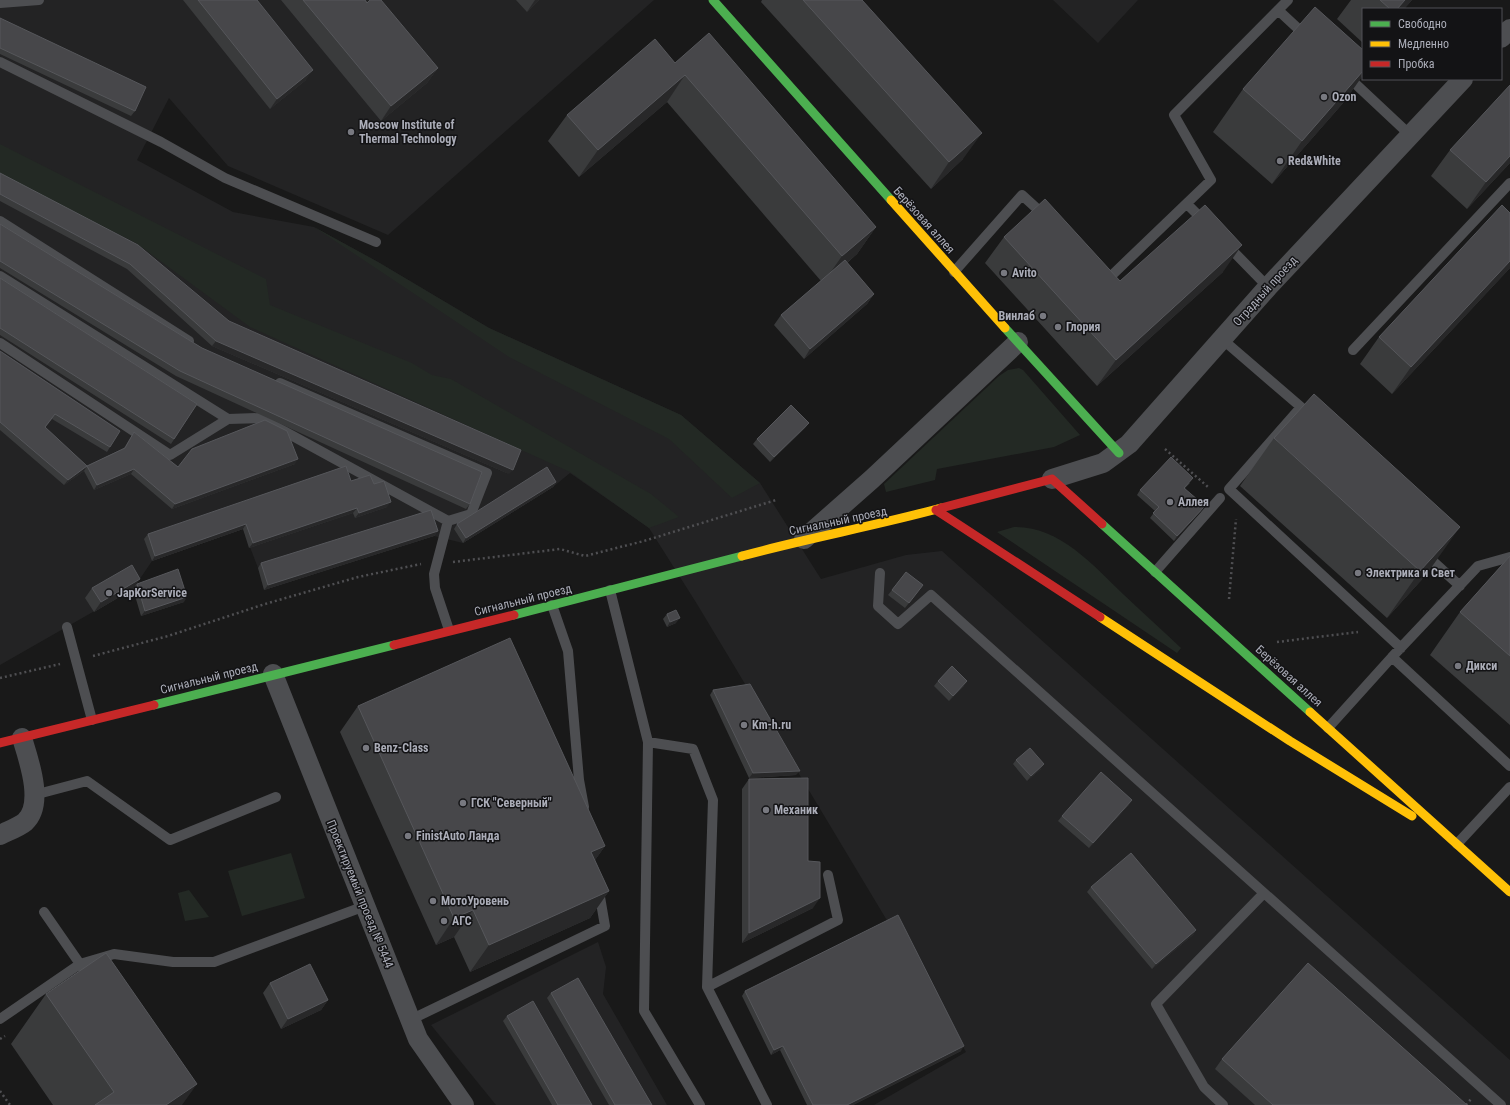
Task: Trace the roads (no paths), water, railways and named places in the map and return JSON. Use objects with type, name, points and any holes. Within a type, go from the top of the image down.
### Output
[{"type":"main road","name":"Берёзовая аллея","points":[[713,0],[954,272],[1119,453]]},
{"type":"main road","name":"Берёзовая аллея","points":[[1052,479],[1510,892]]},
{"type":"main road","name":"Сигнальный проезд","points":[[0,743],[656,579],[804,540],[936,510],[1052,479]]},
{"type":"main road","points":[[936,510],[1290,742],[1457,844]]},
{"type":"street","points":[[1502,37],[1510,29]]},
{"type":"street","name":"Отрадный проезд","points":[[1052,479],[1103,463],[1119,453],[1129,444],[1268,287],[1462,80]]},
{"type":"street","points":[[804,540],[872,479],[1018,342]]},
{"type":"street","name":"Проектируемый проезд № 5444","points":[[273,674],[418,1039],[464,1105]]},
{"type":"street","points":[[0,835],[26,821],[32,809],[34,795],[33,776],[22,738]]},
{"type":"lane","points":[[0,3],[40,0]]},
{"type":"lane","points":[[1098,267],[1109,278],[1211,180],[1174,115],[1288,0]]},
{"type":"lane","points":[[1278,10],[1311,42]]},
{"type":"lane","points":[[0,62],[161,142],[225,178],[376,242]]},
{"type":"lane","points":[[1339,68],[1410,135]]},
{"type":"lane","points":[[1353,350],[1510,183]]},
{"type":"lane","points":[[954,272],[1022,195],[1055,226]]},
{"type":"lane","points":[[1187,204],[1268,287]]},
{"type":"lane","points":[[0,221],[197,346]]},
{"type":"lane","points":[[0,276],[228,419]]},
{"type":"lane","points":[[1222,339],[1300,407],[1287,429],[1229,489],[1401,648]]},
{"type":"lane","points":[[0,342],[170,455],[228,419],[260,418],[448,521],[471,514],[487,473],[269,378]]},
{"type":"lane","points":[[1155,572],[1220,498]]},
{"type":"lane","points":[[448,521],[434,574],[435,588],[449,630]]},
{"type":"lane","points":[[1419,548],[1460,586]]},
{"type":"lane","points":[[1328,728],[1392,657],[1478,566],[1510,557]]},
{"type":"lane","points":[[880,572],[878,606],[898,624],[931,595],[1501,1105]]},
{"type":"lane","points":[[610,590],[648,742],[644,1011],[700,1105]]},
{"type":"lane","points":[[552,605],[568,651],[579,780],[586,819]]},
{"type":"lane","points":[[67,627],[92,720]]},
{"type":"lane","points":[[1392,657],[1510,766]]},
{"type":"lane","points":[[648,742],[693,749],[713,800],[707,987],[767,1105]]},
{"type":"lane","points":[[34,795],[87,781],[170,840],[276,797]]},
{"type":"lane","points":[[1457,844],[1510,787]]},
{"type":"lane","points":[[707,987],[838,920],[828,875]]},
{"type":"lane","points":[[410,1020],[605,926],[597,880]]},
{"type":"lane","points":[[1223,1105],[1204,1087],[1156,1004],[1264,893]]},
{"type":"lane","points":[[0,1019],[80,964],[114,954],[173,962],[214,962],[365,906]]},
{"type":"lane","points":[[44,912],[89,978]]},
{"type":"place","name":"Ozon","points":[[1324,97]]},
{"type":"place","name":"Moscow Institute of Thermal Technology","points":[[351,132]]},
{"type":"place","name":"Red&White","points":[[1280,161]]},
{"type":"place","name":"Avito","points":[[1004,273]]},
{"type":"place","name":"Винлаб","points":[[1043,316]]},
{"type":"place","name":"Глория","points":[[1058,327]]},
{"type":"place","name":"Аллея","points":[[1170,502]]},
{"type":"place","name":"Электрика и Свет","points":[[1358,573]]},
{"type":"place","name":"JapKorService","points":[[109,593]]},
{"type":"place","name":"Дикси","points":[[1458,666]]},
{"type":"place","name":"Km-h.ru","points":[[744,725]]},
{"type":"place","name":"Benz-Class","points":[[366,748]]},
{"type":"place","name":"ГСК \"Северный\"","points":[[463,803]]},
{"type":"place","name":"Механик","points":[[766,810]]},
{"type":"place","name":"FinistAuto Ланда","points":[[408,836]]},
{"type":"place","name":"МотоУровень","points":[[433,901]]},
{"type":"place","name":"АГС","points":[[444,921]]}]
